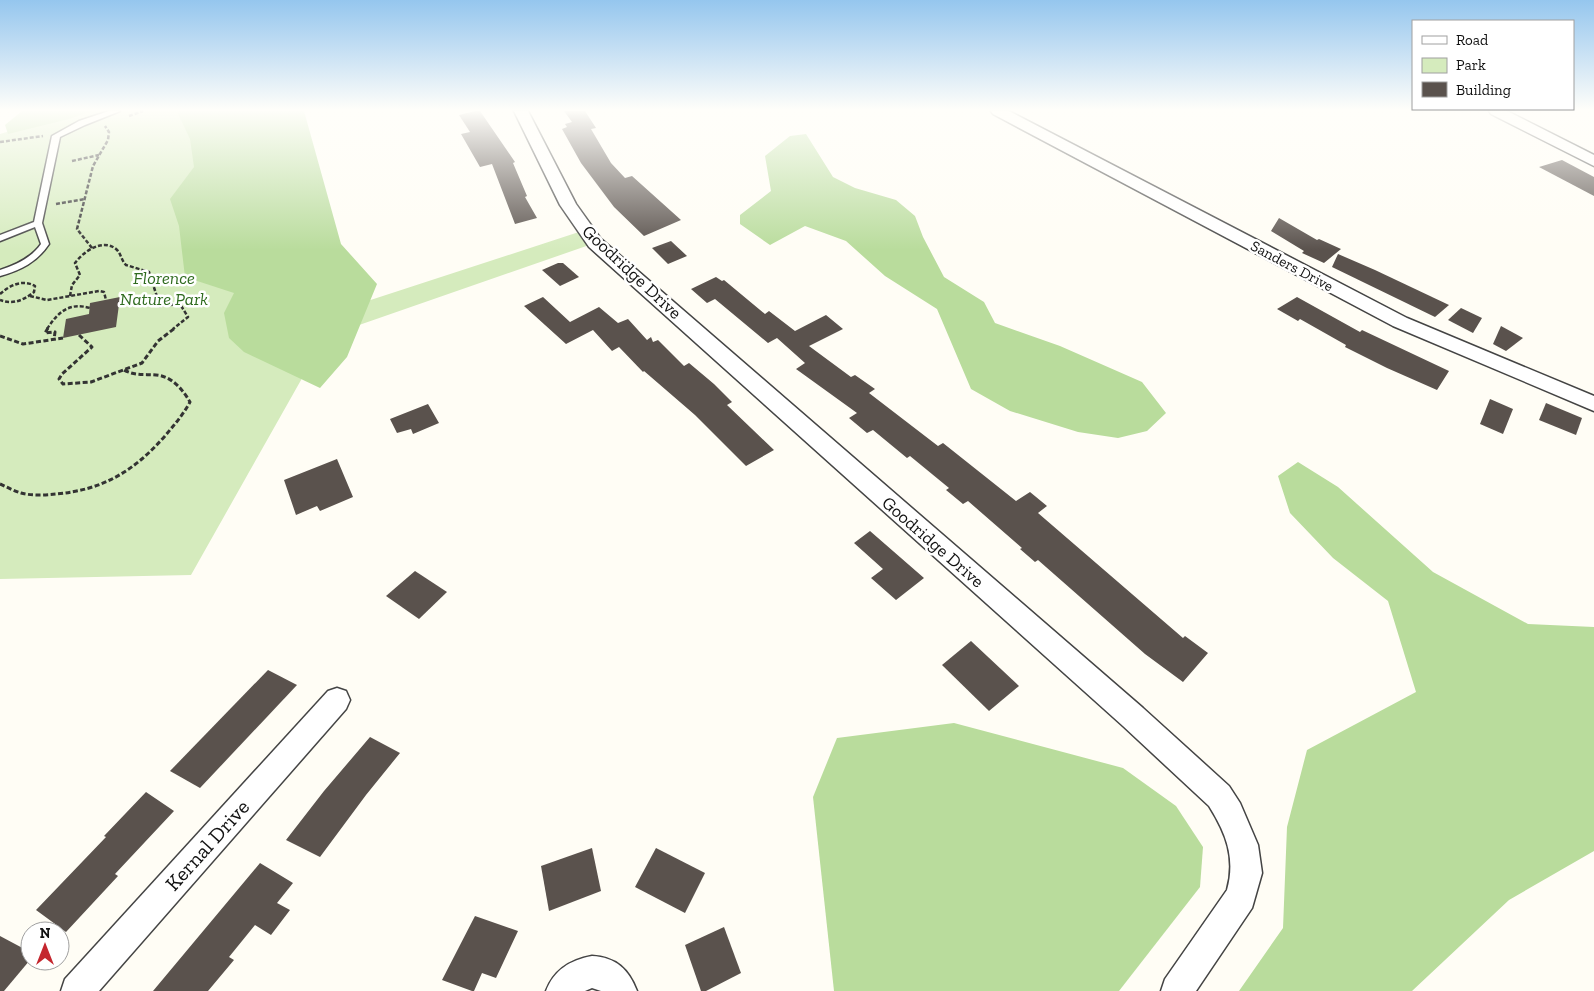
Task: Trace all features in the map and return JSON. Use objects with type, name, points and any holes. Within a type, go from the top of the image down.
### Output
[{"type":"street","name":"Goodridge Drive","points":[[544,157],[568,205],[595,243],[1133,716],[1219,796],[1230,813],[1243,845],[1247,873],[1240,897],[1177,991]]},
{"type":"street","name":"Sanders Drive","points":[[1086,157],[1400,322],[1499,366],[1594,404]]},
{"type":"street","name":"Kernal Drive","points":[[77,991],[337,700]]},
{"type":"street","points":[[562,991],[568,982],[579,975],[600,972],[610,976],[621,991]]},
{"type":"lane","points":[[0,273],[25,263],[42,250],[45,244],[38,223],[52,157]]},
{"type":"lane","points":[[0,238],[38,223]]},
{"type":"path","points":[[72,161],[86,157]]},
{"type":"path","points":[[92,248],[77,229],[93,166],[97,157]]},
{"type":"path","points":[[54,204],[85,199]]},
{"type":"path","points":[[70,296],[72,285],[80,275],[75,263],[83,252],[107,245],[114,247],[118,251],[121,261],[127,266],[149,272],[160,306],[180,304],[188,317],[158,342],[142,362],[91,382],[63,384],[59,379],[63,372],[71,364],[86,355],[92,347],[79,335]]},
{"type":"path","points":[[0,294],[12,285],[29,283],[33,284],[36,289],[30,296],[18,301],[1,302]]},
{"type":"path","points":[[30,296],[47,300],[99,291],[104,292],[106,300]]},
{"type":"path","points":[[54,340],[55,332],[46,333],[53,319],[68,306],[76,304],[90,308]]},
{"type":"path","points":[[0,336],[12,344],[36,344],[63,338]]},
{"type":"path","points":[[0,484],[22,493],[50,494],[82,490],[108,482],[133,469],[149,456],[185,412],[190,402],[185,393],[170,379],[160,375],[130,373],[124,370]]},
{"type":"green space","name":"Florence Nature Park","points":[[0,157],[295,157],[343,309],[585,230],[595,243],[339,332],[305,373],[191,575],[0,579]]},
{"type":"green space","points":[[193,157],[317,157],[341,244],[377,284],[347,357],[320,388],[244,352],[229,338],[224,313],[234,293],[185,277],[179,226],[170,199],[194,167]]},
{"type":"green space","points":[[765,157],[821,157],[833,177],[855,188],[896,200],[915,216],[923,237],[944,277],[984,302],[995,323],[1060,346],[1142,382],[1166,413],[1147,431],[1118,438],[1078,432],[1010,411],[971,389],[937,309],[885,276],[846,241],[805,226],[770,245],[740,224],[740,215],[771,191]]},
{"type":"green space","points":[[1298,462],[1338,487],[1433,572],[1528,624],[1594,627],[1594,851],[1509,900],[1412,991],[1239,991],[1283,928],[1287,827],[1307,750],[1416,692],[1388,601],[1333,558],[1290,513],[1278,476]]},
{"type":"green space","points":[[954,723],[1123,768],[1176,806],[1203,847],[1200,887],[1119,991],[834,991],[813,797],[837,738]]},
{"type":"building","points":[[474,157],[512,157],[527,196],[525,197],[537,218],[515,224],[492,164],[480,167]]},
{"type":"building","points":[[578,157],[608,157],[625,178],[632,176],[681,220],[644,236],[614,207]]},
{"type":"building","points":[[1562,160],[1594,177],[1594,196],[1539,167]]},
{"type":"building","points":[[1279,218],[1317,240],[1319,239],[1341,249],[1324,263],[1302,253],[1304,251],[1271,231]]},
{"type":"building","points":[[671,241],[687,256],[668,264],[652,248]]},
{"type":"building","points":[[1338,254],[1449,305],[1435,317],[1332,267]]},
{"type":"building","points":[[558,263],[563,263],[579,277],[560,286],[542,270]]},
{"type":"building","points":[[716,277],[722,281],[724,280],[765,314],[769,311],[795,331],[826,315],[843,329],[809,346],[851,377],[855,375],[875,389],[869,393],[938,446],[943,443],[1016,501],[1030,492],[1047,506],[1038,513],[1183,638],[1185,636],[1208,653],[1183,682],[1145,654],[1038,560],[1035,562],[1020,549],[1022,548],[968,501],[963,504],[946,490],[949,488],[910,456],[907,458],[873,430],[867,433],[849,418],[857,413],[796,369],[805,363],[777,338],[768,343],[715,299],[707,303],[691,289]]},
{"type":"building","points":[[120,297],[116,327],[63,338],[66,319],[89,314],[90,303]]},
{"type":"building","points":[[543,297],[570,322],[599,307],[618,323],[628,319],[647,340],[651,337],[653,342],[658,340],[684,366],[689,363],[714,384],[732,402],[727,405],[774,450],[746,466],[695,415],[643,372],[619,347],[612,351],[593,330],[566,344],[524,306]]},
{"type":"building","points":[[1297,297],[1360,332],[1362,330],[1449,371],[1437,390],[1387,368],[1345,347],[1346,345],[1300,319],[1298,321],[1277,309]]},
{"type":"building","points":[[1461,308],[1482,318],[1473,333],[1448,320]]},
{"type":"building","points":[[1501,326],[1523,338],[1506,351],[1493,344]]},
{"type":"building","points":[[1490,399],[1513,409],[1503,434],[1480,424]]},
{"type":"building","points":[[1546,403],[1582,418],[1576,435],[1539,420]]},
{"type":"building","points":[[428,404],[439,423],[413,434],[411,429],[397,433],[390,419]]},
{"type":"building","points":[[337,459],[353,497],[320,511],[317,506],[296,515],[284,480]]},
{"type":"building","points":[[870,531],[924,578],[896,600],[871,578],[883,569],[854,543]]},
{"type":"building","points":[[415,571],[447,592],[419,619],[386,596]]},
{"type":"building","points":[[971,641],[1019,686],[989,711],[942,665]]},
{"type":"building","points":[[268,670],[297,685],[200,788],[170,771]]},
{"type":"building","points":[[370,737],[400,753],[320,857],[286,840],[324,791]]},
{"type":"building","points":[[146,792],[174,811],[115,874],[118,876],[70,928],[70,921],[51,921],[36,910],[106,837],[104,836]]},
{"type":"building","points":[[592,848],[601,891],[549,911],[541,866]]},
{"type":"building","points":[[656,848],[705,873],[685,913],[635,887]]},
{"type":"building","points":[[260,863],[293,883],[277,903],[290,910],[271,935],[255,925],[229,957],[234,960],[208,991],[153,991]]},
{"type":"building","points":[[475,916],[518,931],[496,978],[482,973],[474,991],[472,991],[442,980]]},
{"type":"building","points":[[724,927],[741,973],[706,991],[701,991],[685,945]]},
{"type":"building","points":[[0,936],[20,947],[21,971],[4,991],[0,991]]}]
